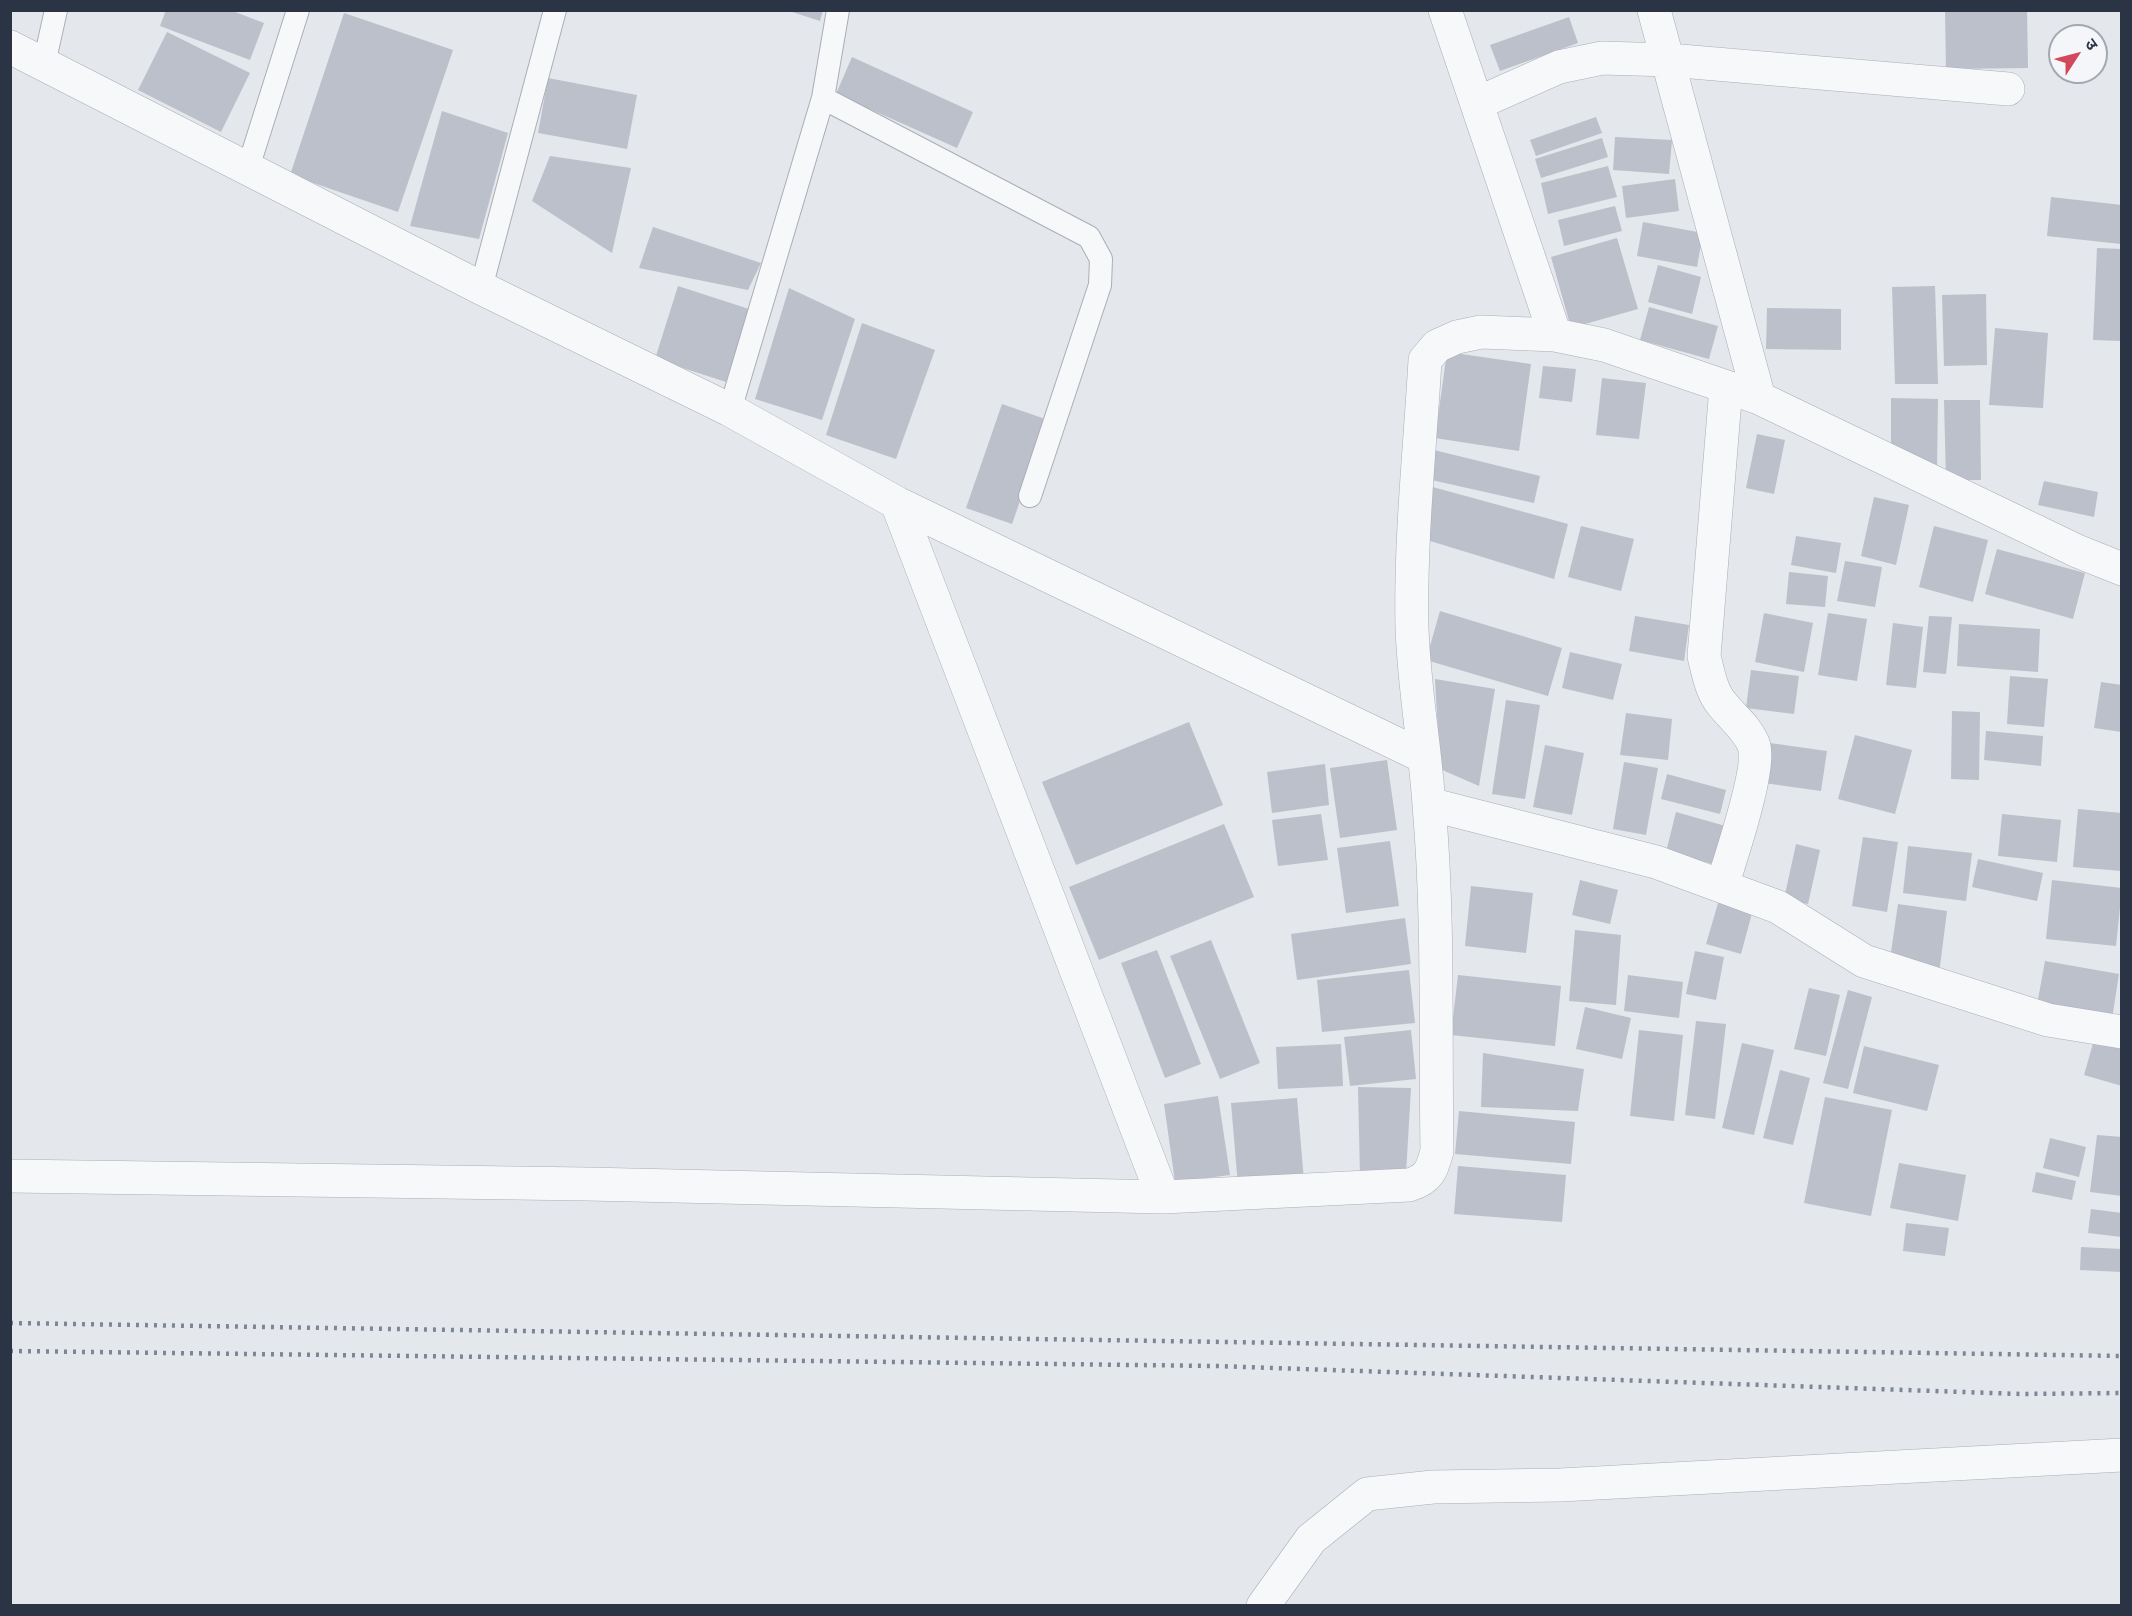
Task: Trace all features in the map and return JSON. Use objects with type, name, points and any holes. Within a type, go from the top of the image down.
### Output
[{"type":"street","points":[[1445,10],[1556,334]]},
{"type":"street","points":[[1654,10],[1758,398]]},
{"type":"street","points":[[10,47],[481,288],[730,410],[897,503],[1422,756]]},
{"type":"street","points":[[1478,102],[1560,67],[1581,60],[1602,58],[1669,60],[2008,89]]},
{"type":"street","points":[[10,1176],[1163,1197],[1409,1185],[1423,1181],[1432,1171],[1437,1151],[1429,804],[1422,756],[1412,629],[1425,360],[1437,346],[1457,337],[1481,332],[1556,334],[1604,345],[1758,398],[2077,551],[2121,569]]},
{"type":"street","points":[[1722,886],[1754,772],[1755,746],[1743,724],[1721,703],[1710,680],[1704,657],[1726,387]]},
{"type":"street","points":[[897,503],[1163,1197]]},
{"type":"street","points":[[1429,804],[1656,862],[1778,907],[1864,961],[2048,1020],[2121,1032]]},
{"type":"street","points":[[1263,1605],[1311,1539],[1367,1494],[1433,1487],[1560,1485],[2121,1455]]},
{"type":"lane","points":[[44,64],[56,10]]},
{"type":"lane","points":[[248,168],[298,10]]},
{"type":"lane","points":[[481,288],[555,10]]},
{"type":"lane","points":[[730,410],[823,98],[838,10]]},
{"type":"lane","points":[[823,98],[1089,237],[1101,259],[1100,285],[1030,496]]},
{"type":"building","points":[[166,10],[230,10],[264,23],[250,60],[160,26]]},
{"type":"building","points":[[786,10],[823,10],[820,21]]},
{"type":"building","points":[[1945,10],[2027,10],[2028,68],[1946,69]]},
{"type":"building","points":[[344,13],[453,50],[398,212],[290,175]]},
{"type":"building","points":[[1569,17],[1578,43],[1500,71],[1490,45]]},
{"type":"building","points":[[167,32],[250,73],[221,132],[138,90]]},
{"type":"building","points":[[852,57],[973,112],[957,148],[836,94]]},
{"type":"building","points":[[548,78],[637,95],[627,149],[538,133]]},
{"type":"building","points":[[442,111],[508,133],[479,239],[410,226]]},
{"type":"building","points":[[1596,117],[1602,133],[1536,156],[1530,140]]},
{"type":"building","points":[[1615,137],[1672,140],[1669,174],[1613,170]]},
{"type":"building","points":[[1602,138],[1608,157],[1541,178],[1535,159]]},
{"type":"building","points":[[550,156],[631,168],[612,253],[532,201]]},
{"type":"building","points":[[1608,166],[1617,197],[1548,214],[1541,183]]},
{"type":"building","points":[[1675,179],[1679,211],[1626,218],[1622,186]]},
{"type":"building","points":[[2051,197],[2122,205],[2121,244],[2047,236]]},
{"type":"building","points":[[1615,206],[1622,231],[1564,246],[1558,220]]},
{"type":"building","points":[[1643,222],[1703,233],[1697,267],[1637,256]]},
{"type":"building","points":[[653,227],[761,263],[748,290],[639,268]]},
{"type":"building","points":[[1617,238],[1638,309],[1571,328],[1551,257]]},
{"type":"building","points":[[2097,248],[2122,249],[2122,341],[2093,340]]},
{"type":"building","points":[[1658,265],[1701,277],[1692,314],[1648,302]]},
{"type":"building","points":[[678,286],[749,309],[726,382],[655,359]]},
{"type":"building","points":[[1935,286],[1938,384],[1895,384],[1892,287]]},
{"type":"building","points":[[789,288],[855,319],[822,420],[755,399]]},
{"type":"building","points":[[1986,294],[1987,365],[1944,366],[1942,295]]},
{"type":"building","points":[[1649,307],[1718,326],[1709,359],[1640,340]]},
{"type":"building","points":[[1767,308],[1841,309],[1841,350],[1766,349]]},
{"type":"building","points":[[862,323],[935,350],[896,459],[826,435]]},
{"type":"building","points":[[1995,328],[2048,333],[2043,408],[1989,405]]},
{"type":"building","points":[[1447,352],[1531,364],[1519,451],[1435,438]]},
{"type":"building","points":[[1543,366],[1576,369],[1572,402],[1539,398]]},
{"type":"building","points":[[1602,378],[1646,383],[1639,439],[1596,435]]},
{"type":"building","points":[[1891,398],[1938,399],[1937,471],[1891,454]]},
{"type":"building","points":[[1944,400],[1980,400],[1981,480],[1946,480]]},
{"type":"building","points":[[1002,404],[1048,420],[1012,524],[966,508]]},
{"type":"building","points":[[1757,434],[1785,440],[1774,494],[1746,488]]},
{"type":"building","points":[[1434,450],[1540,476],[1534,503],[1427,479]]},
{"type":"building","points":[[2044,481],[2098,492],[2094,517],[2038,505]]},
{"type":"building","points":[[1429,486],[1568,524],[1554,579],[1427,540]]},
{"type":"building","points":[[1874,497],[1909,505],[1896,565],[1861,556]]},
{"type":"building","points":[[1581,526],[1634,539],[1621,591],[1568,577]]},
{"type":"building","points":[[1934,526],[1988,540],[1973,602],[1919,587]]},
{"type":"building","points":[[1796,536],[1841,543],[1836,573],[1791,565]]},
{"type":"building","points":[[1997,549],[2085,573],[2073,619],[1985,594]]},
{"type":"building","points":[[1845,561],[1882,567],[1875,607],[1837,601]]},
{"type":"building","points":[[1789,572],[1828,576],[1825,607],[1786,604]]},
{"type":"building","points":[[1440,611],[1562,648],[1548,696],[1426,660]]},
{"type":"building","points":[[1764,613],[1813,623],[1804,672],[1755,662]]},
{"type":"building","points":[[1828,613],[1867,619],[1857,681],[1818,675]]},
{"type":"building","points":[[1635,616],[1689,625],[1684,661],[1629,651]]},
{"type":"building","points":[[1929,616],[1952,617],[1946,674],[1923,672]]},
{"type":"building","points":[[1893,623],[1923,627],[1916,688],[1886,685]]},
{"type":"building","points":[[1959,624],[2040,629],[2038,672],[1957,666]]},
{"type":"building","points":[[1570,652],[1622,664],[1613,700],[1562,688]]},
{"type":"building","points":[[1751,670],[1799,676],[1794,714],[1746,708]]},
{"type":"building","points":[[2010,676],[2048,679],[2044,727],[2007,724]]},
{"type":"building","points":[[1435,679],[1495,689],[1479,786],[1440,769]]},
{"type":"building","points":[[2101,682],[2122,685],[2122,732],[2094,728]]},
{"type":"building","points":[[1506,700],[1540,705],[1525,799],[1492,794]]},
{"type":"building","points":[[1952,711],[1980,712],[1979,780],[1951,779]]},
{"type":"building","points":[[1626,713],[1672,719],[1668,760],[1620,755]]},
{"type":"building","points":[[1189,722],[1223,805],[1076,865],[1042,782]]},
{"type":"building","points":[[1986,731],[2043,736],[2041,766],[1984,760]]},
{"type":"building","points":[[1855,735],[1912,750],[1895,814],[1838,799]]},
{"type":"building","points":[[1770,743],[1827,751],[1821,791],[1764,783]]},
{"type":"building","points":[[1545,745],[1584,753],[1572,815],[1533,807]]},
{"type":"building","points":[[1387,760],[1397,830],[1340,838],[1330,768]]},
{"type":"building","points":[[1624,762],[1658,768],[1646,835],[1613,829]]},
{"type":"building","points":[[1325,764],[1329,805],[1272,813],[1267,772]]},
{"type":"building","points":[[1667,774],[1726,790],[1720,814],[1661,799]]},
{"type":"building","points":[[2078,809],[2122,813],[2122,871],[2073,867]]},
{"type":"building","points":[[1676,812],[1729,827],[1721,866],[1666,852]]},
{"type":"building","points":[[1321,814],[1328,860],[1278,866],[1272,820]]},
{"type":"building","points":[[2002,814],[2061,820],[2057,862],[1998,856]]},
{"type":"building","points":[[1224,824],[1254,897],[1099,960],[1069,887]]},
{"type":"building","points":[[1863,837],[1898,842],[1887,912],[1852,906]]},
{"type":"building","points":[[1390,841],[1399,906],[1346,913],[1337,848]]},
{"type":"building","points":[[1796,844],[1820,850],[1808,904],[1784,899]]},
{"type":"building","points":[[1908,846],[1972,853],[1966,901],[1903,893]]},
{"type":"building","points":[[1978,859],[2043,873],[2037,901],[1972,887]]},
{"type":"building","points":[[1580,880],[1618,890],[1610,924],[1572,915]]},
{"type":"building","points":[[2052,880],[2122,888],[2116,946],[2046,939]]},
{"type":"building","points":[[1471,886],[1533,893],[1526,953],[1465,946]]},
{"type":"building","points":[[1721,893],[1755,902],[1741,954],[1706,944]]},
{"type":"building","points":[[1898,904],[1947,911],[1939,974],[1889,966]]},
{"type":"building","points":[[1405,918],[1411,964],[1297,980],[1291,934]]},
{"type":"building","points":[[1575,930],[1621,935],[1616,1005],[1569,1001]]},
{"type":"building","points":[[1211,940],[1260,1063],[1220,1079],[1170,956]]},
{"type":"building","points":[[1157,950],[1201,1064],[1165,1078],[1121,963]]},
{"type":"building","points":[[1695,951],[1724,957],[1716,1000],[1686,994]]},
{"type":"building","points":[[2045,961],[2119,974],[2112,1019],[2037,1005]]},
{"type":"building","points":[[1409,970],[1415,1023],[1322,1032],[1317,980]]},
{"type":"building","points":[[1458,975],[1561,986],[1555,1046],[1451,1035]]},
{"type":"building","points":[[1628,975],[1683,982],[1679,1018],[1624,1011]]},
{"type":"building","points":[[1809,988],[1840,995],[1826,1056],[1794,1049]]},
{"type":"building","points":[[1848,990],[1872,997],[1848,1089],[1823,1083]]},
{"type":"building","points":[[1585,1007],[1631,1018],[1622,1059],[1576,1049]]},
{"type":"building","points":[[1696,1021],[1726,1024],[1715,1119],[1685,1115]]},
{"type":"building","points":[[1411,1030],[1416,1079],[1350,1086],[1344,1037]]},
{"type":"building","points":[[1639,1030],[1683,1035],[1674,1121],[1630,1116]]},
{"type":"building","points":[[2094,1040],[2122,1048],[2122,1086],[2084,1075]]},
{"type":"building","points":[[1742,1043],[1774,1050],[1754,1135],[1722,1128]]},
{"type":"building","points":[[1341,1044],[1343,1086],[1278,1089],[1276,1047]]},
{"type":"building","points":[[1864,1046],[1939,1065],[1927,1111],[1853,1093]]},
{"type":"building","points":[[1483,1053],[1584,1069],[1578,1111],[1481,1107]]},
{"type":"building","points":[[1780,1070],[1810,1078],[1793,1145],[1763,1138]]},
{"type":"building","points":[[1358,1087],[1411,1088],[1406,1174],[1360,1176]]},
{"type":"building","points":[[1218,1096],[1230,1175],[1175,1182],[1164,1104]]},
{"type":"building","points":[[1825,1097],[1892,1110],[1871,1216],[1804,1203]]},
{"type":"building","points":[[1297,1098],[1304,1181],[1238,1186],[1231,1103]]},
{"type":"building","points":[[1459,1111],[1575,1122],[1571,1164],[1455,1154]]},
{"type":"building","points":[[2097,1135],[2122,1137],[2122,1196],[2090,1192]]},
{"type":"building","points":[[2050,1138],[2086,1147],[2079,1177],[2043,1168]]},
{"type":"building","points":[[1899,1163],[1966,1175],[1958,1221],[1890,1208]]},
{"type":"building","points":[[1458,1166],[1566,1175],[1562,1222],[1454,1214]]},
{"type":"building","points":[[2036,1172],[2076,1181],[2072,1200],[2032,1192]]},
{"type":"building","points":[[2091,1209],[2122,1213],[2122,1237],[2088,1233]]},
{"type":"building","points":[[1906,1223],[1949,1228],[1945,1256],[1903,1251]]},
{"type":"building","points":[[2081,1247],[2122,1249],[2122,1272],[2080,1270]]},
{"type":"railway","points":[[10,1323],[2122,1356]]},
{"type":"railway","points":[[10,1351],[1216,1366],[2021,1394],[2122,1393]]}]
